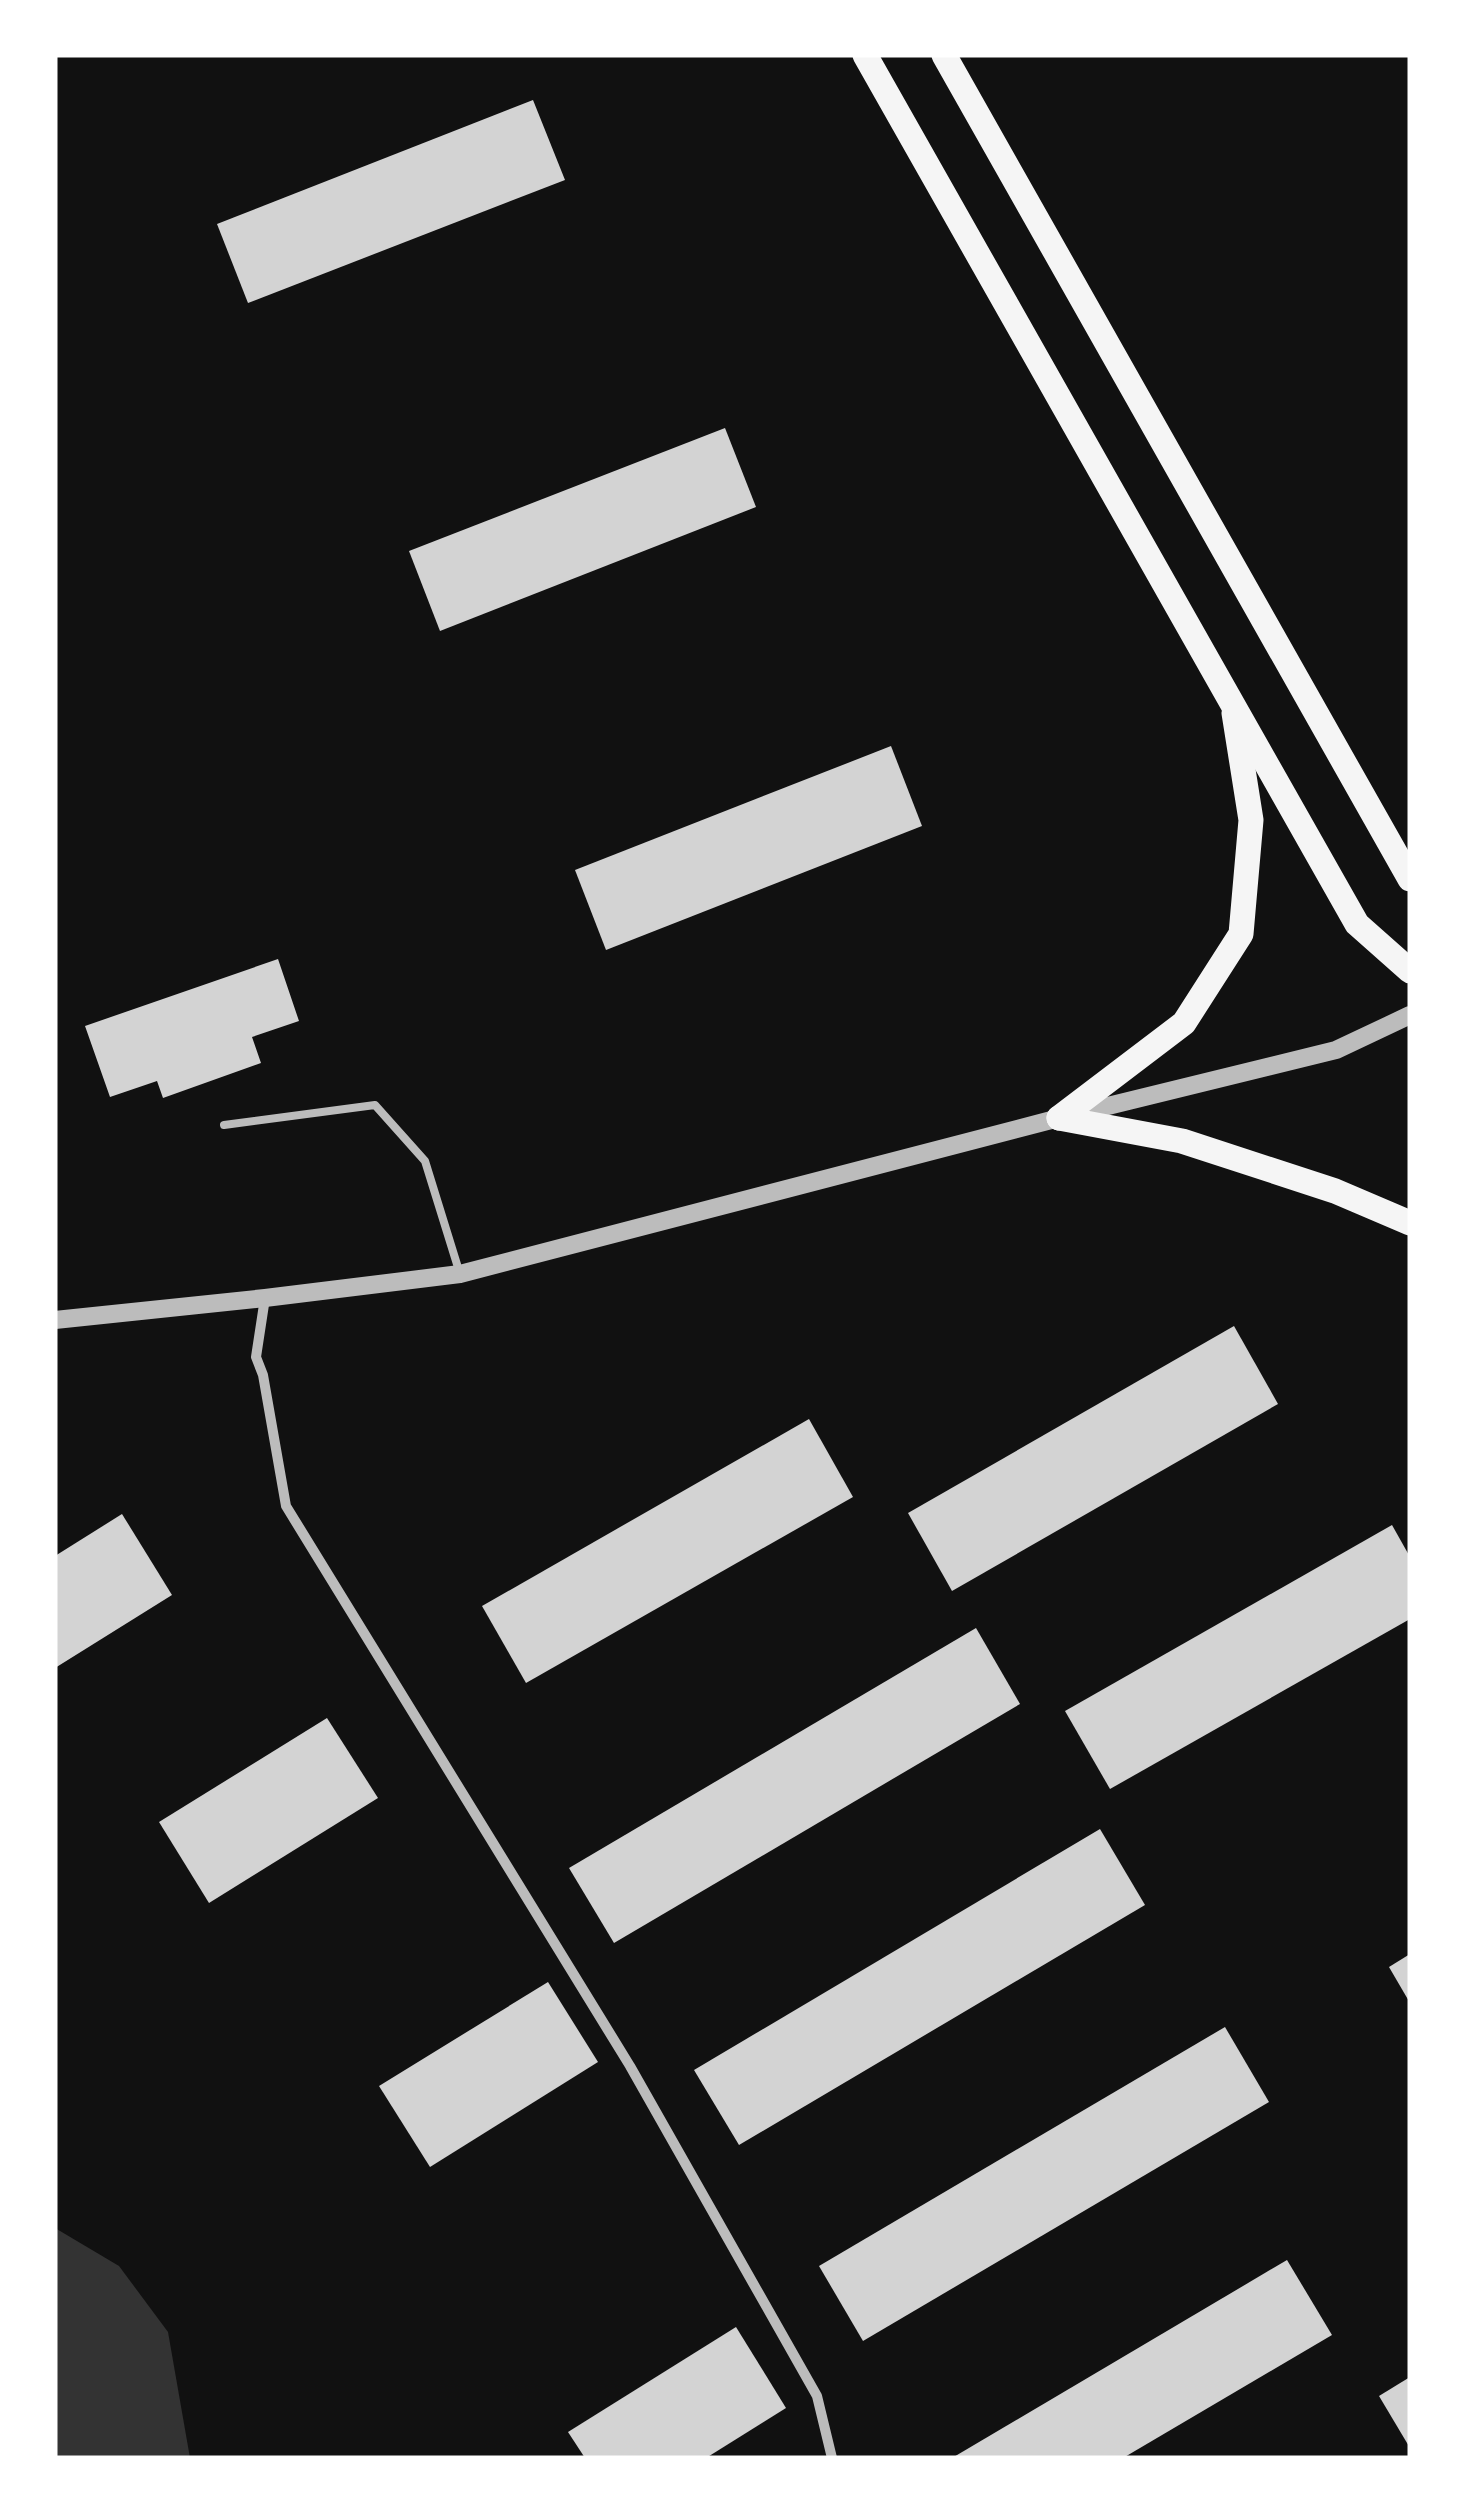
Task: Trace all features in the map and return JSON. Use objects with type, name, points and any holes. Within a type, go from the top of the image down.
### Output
[{"type":"main road","points":[[866,55],[1357,924],[1410,971]]},
{"type":"main road","points":[[944,55],[1410,880]]},
{"type":"main road","points":[[1059,1118],[1184,1023],[1241,934],[1251,820],[1232,698]]},
{"type":"main road","points":[[1059,1118],[1182,1140],[1336,1191],[1410,1224]]},
{"type":"street","points":[[55,1320],[460,1274],[1336,1050],[1410,1015]]},
{"type":"street","points":[[264,1298],[256,1357],[263,1375],[286,1506],[630,2066],[817,2396],[832,2458]]},
{"type":"lane","points":[[224,1126],[376,1105],[425,1161],[460,1274]]},
{"type":"shaded area","points":[[55,2228],[119,2266],[168,2332],[190,2458],[55,2458]]},
{"type":"building","points":[[533,100],[565,180],[248,303],[217,224]]},
{"type":"building","points":[[725,428],[756,507],[440,631],[409,551]]},
{"type":"building","points":[[891,746],[922,826],[606,950],[575,870]]},
{"type":"building","points":[[278,959],[299,1021],[252,1037],[261,1063],[163,1098],[157,1081],[110,1097],[85,1026]]},
{"type":"building","points":[[1234,1326],[1278,1404],[952,1591],[908,1513]]},
{"type":"building","points":[[809,1419],[853,1497],[526,1683],[482,1606]]},
{"type":"building","points":[[122,1514],[172,1595],[55,1668],[55,1556]]},
{"type":"building","points":[[1392,1525],[1410,1557],[1410,1619],[1110,1789],[1065,1711]]},
{"type":"building","points":[[976,1628],[1020,1704],[614,1943],[569,1868]]},
{"type":"building","points":[[327,1718],[378,1798],[209,1903],[159,1822]]},
{"type":"building","points":[[1100,1829],[1145,1905],[739,2145],[694,2070]]},
{"type":"building","points":[[1410,1954],[1410,2003],[1389,1967]]},
{"type":"building","points":[[548,1982],[598,2062],[430,2167],[379,2086]]},
{"type":"building","points":[[1225,2027],[1269,2102],[863,2341],[819,2266]]},
{"type":"building","points":[[1287,2260],[1332,2335],[1123,2458],[952,2458]]},
{"type":"building","points":[[736,2327],[786,2408],[706,2458],[585,2458],[568,2432]]},
{"type":"building","points":[[1410,2377],[1410,2448],[1379,2396]]}]
